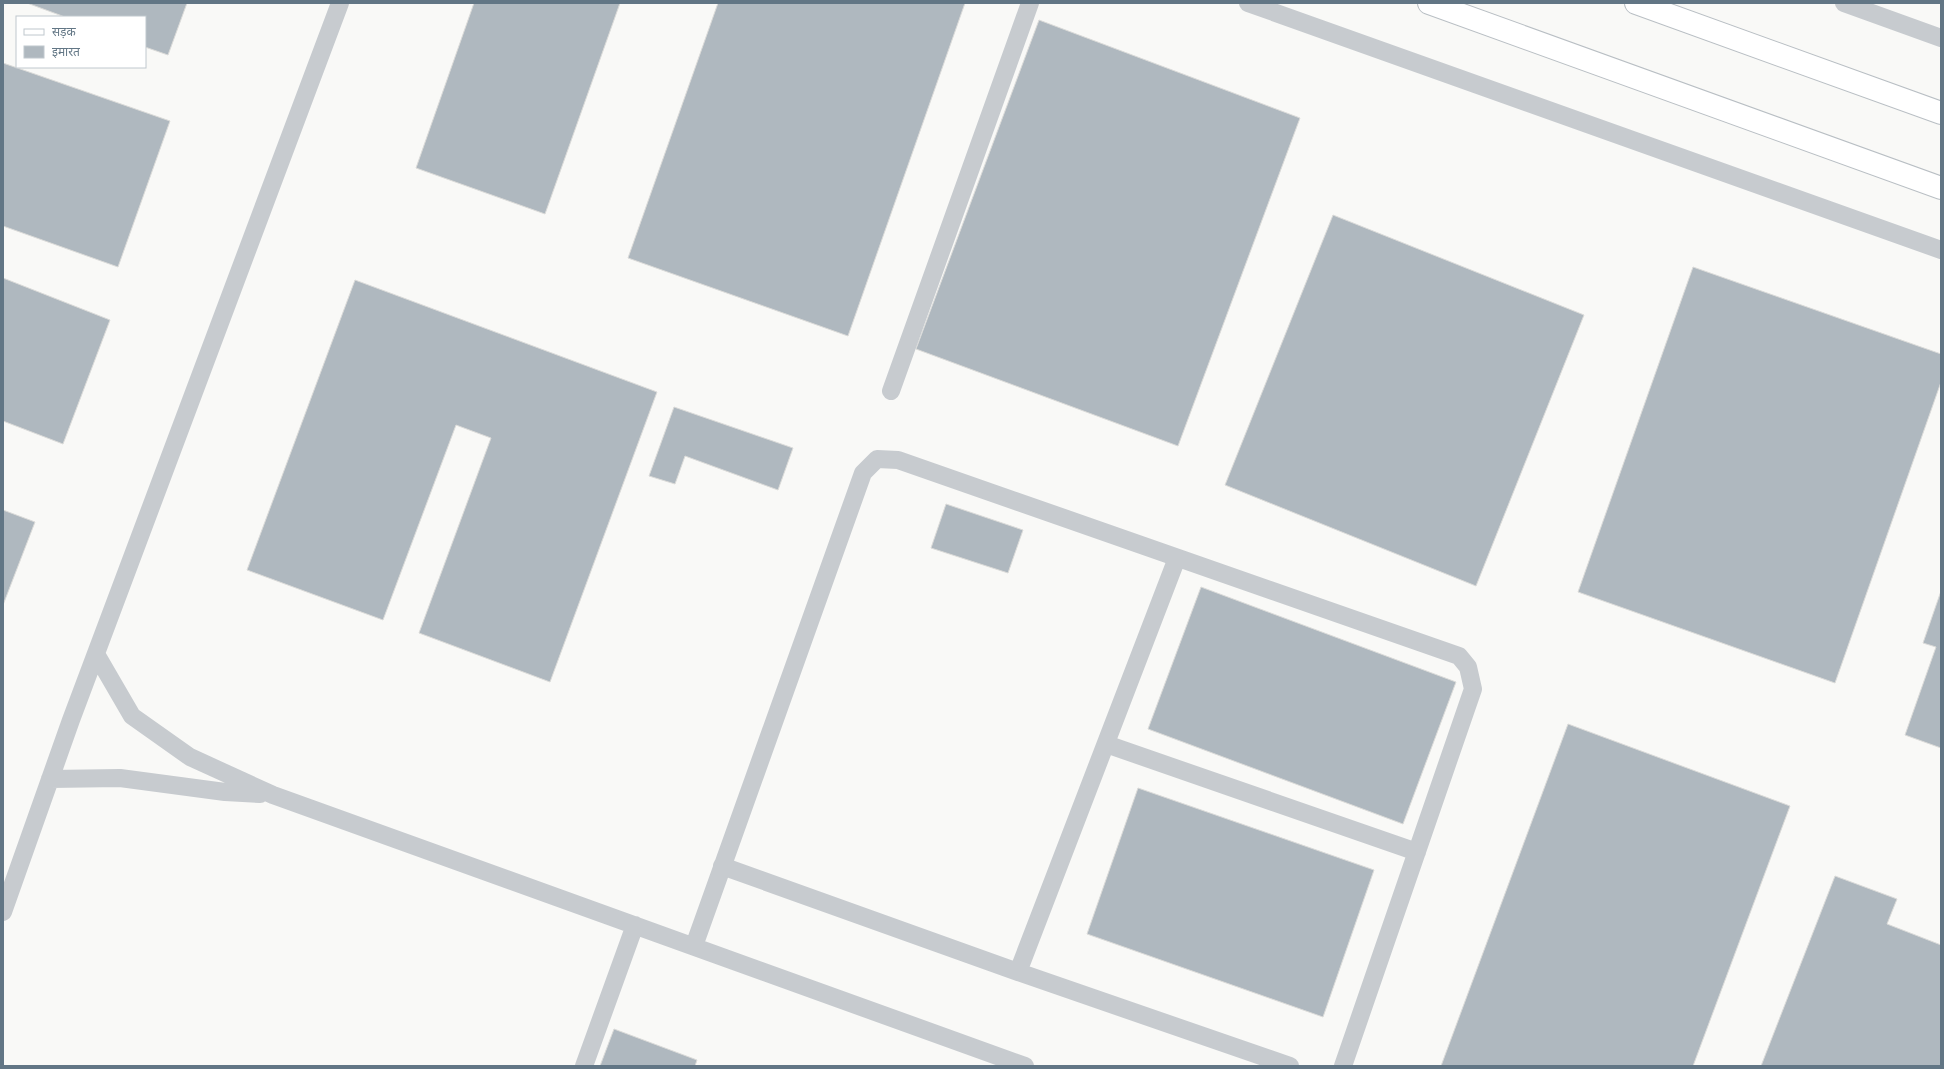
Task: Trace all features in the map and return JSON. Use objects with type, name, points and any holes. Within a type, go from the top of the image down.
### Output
[{"type":"street","points":[[1429,3],[1941,188]]},
{"type":"street","points":[[1636,3],[1941,113]]},
{"type":"lane","points":[[3,912],[96,654],[340,3]]},
{"type":"lane","points":[[891,391],[1030,3]]},
{"type":"lane","points":[[1248,3],[1941,250]]},
{"type":"lane","points":[[1844,3],[1941,38]]},
{"type":"lane","points":[[694,946],[863,473],[877,458],[898,460],[1459,656],[1468,666],[1473,689],[1343,1066]]},
{"type":"lane","points":[[1018,972],[1178,558]]},
{"type":"lane","points":[[96,654],[132,716],[190,757],[273,795],[1025,1066]]},
{"type":"lane","points":[[1106,744],[1417,852]]},
{"type":"lane","points":[[50,779],[120,778],[225,792],[273,795]]},
{"type":"lane","points":[[722,866],[1018,972],[1290,1066]]},
{"type":"lane","points":[[584,1066],[635,925]]},
{"type":"building","points":[[27,3],[187,3],[168,55],[146,47],[146,16],[62,16]]},
{"type":"building","points":[[474,3],[620,3],[545,214],[416,168]]},
{"type":"building","points":[[718,3],[965,3],[848,336],[628,258]]},
{"type":"building","points":[[1039,20],[1300,118],[1178,446],[916,349]]},
{"type":"building","points":[[3,63],[170,121],[118,267],[3,226]]},
{"type":"building","points":[[1333,215],[1584,315],[1476,586],[1225,485]]},
{"type":"building","points":[[1693,267],[1941,354],[1941,382],[1835,683],[1578,592]]},
{"type":"building","points":[[3,278],[110,320],[63,444],[3,421]]},
{"type":"building","points":[[355,280],[657,392],[550,682],[419,633],[491,438],[456,425],[383,620],[247,570]]},
{"type":"building","points":[[674,407],[793,448],[778,490],[685,456],[675,484],[649,476]]},
{"type":"building","points":[[946,504],[1023,530],[1008,573],[931,548]]},
{"type":"building","points":[[3,510],[35,522],[3,605]]},
{"type":"building","points":[[1201,587],[1456,682],[1403,824],[1148,729]]},
{"type":"building","points":[[1941,591],[1941,748],[1905,735],[1936,647],[1923,643]]},
{"type":"building","points":[[1568,724],[1790,806],[1693,1066],[1441,1066]]},
{"type":"building","points":[[1138,788],[1374,870],[1323,1017],[1087,934]]},
{"type":"building","points":[[1835,876],[1897,899],[1887,924],[1941,945],[1941,1066],[1761,1066]]},
{"type":"building","points":[[614,1029],[697,1060],[695,1066],[600,1066]]}]
